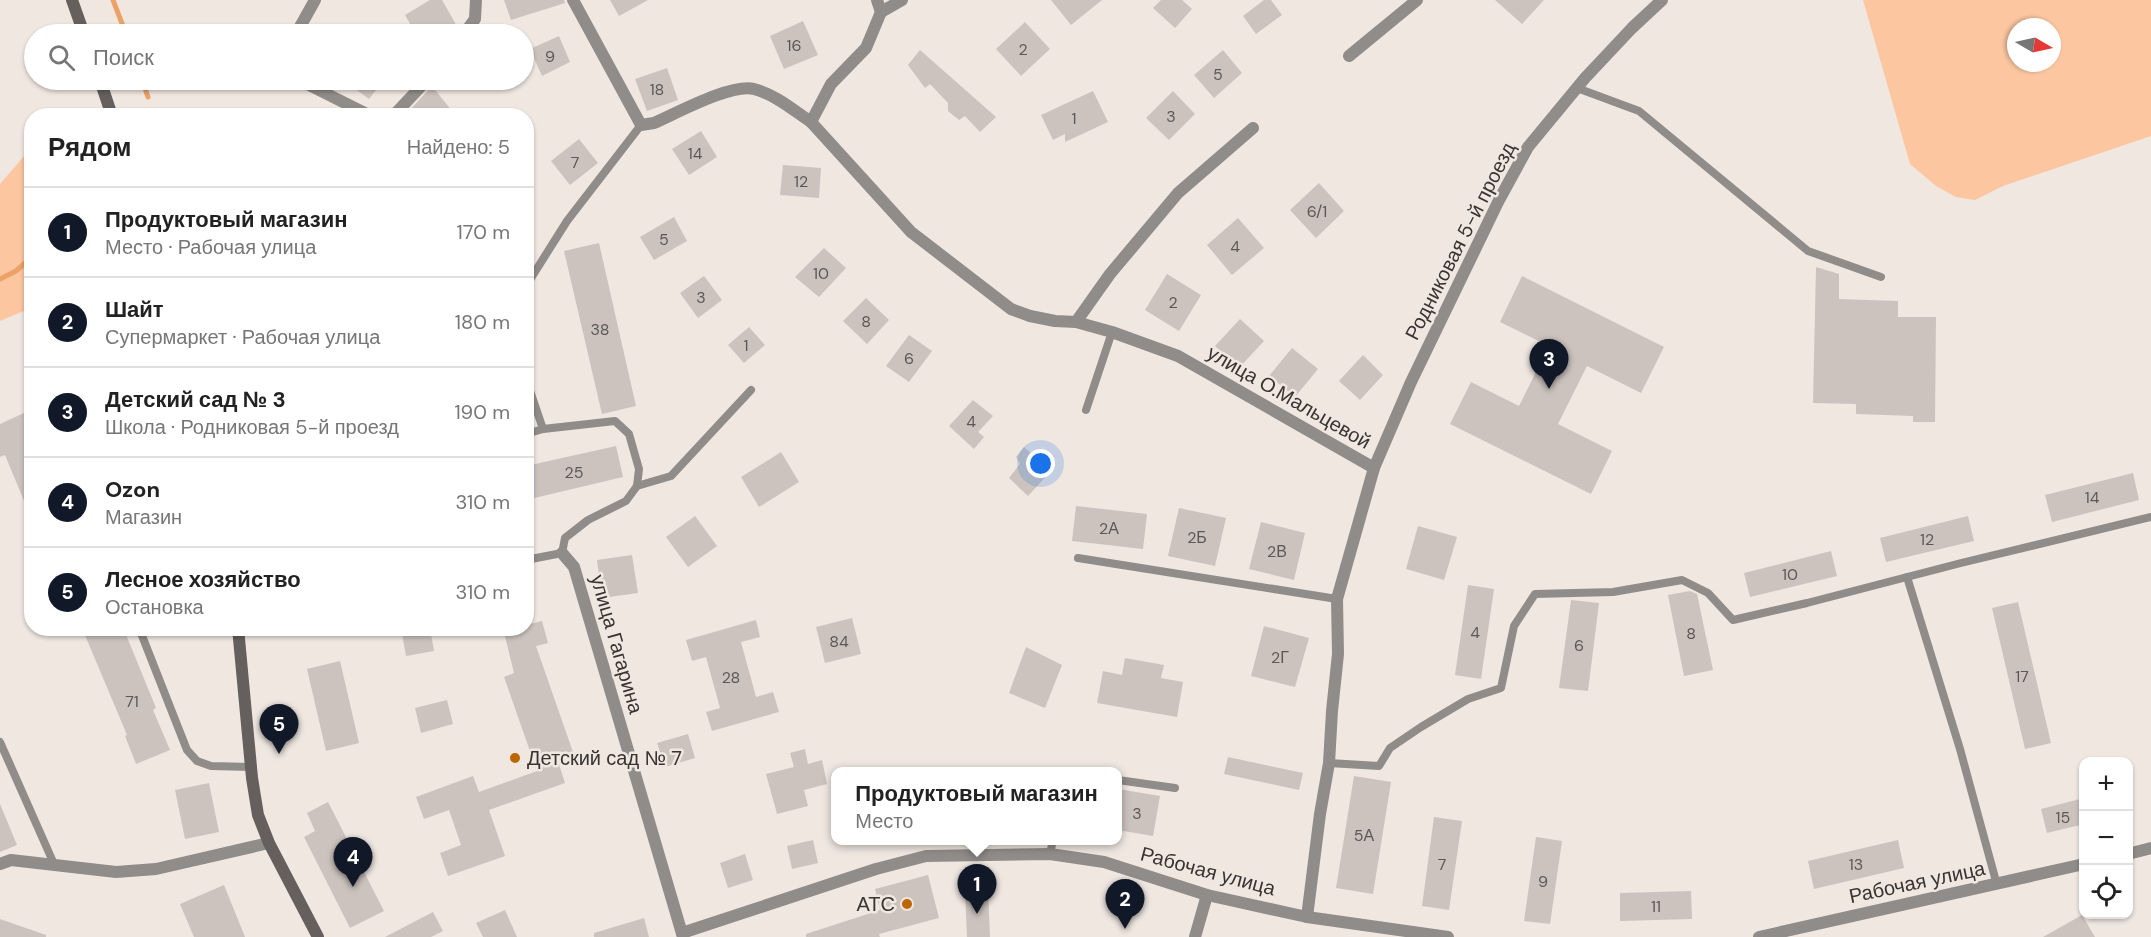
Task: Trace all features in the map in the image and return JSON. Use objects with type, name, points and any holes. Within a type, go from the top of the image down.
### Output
[{"type":"main road","points":[[72,0],[80,24]]},
{"type":"main road","points":[[103,90],[109,108]]},
{"type":"main road","points":[[239,636],[251,767],[258,815],[269,843],[318,937]]},
{"type":"street","points":[[302,24],[315,0]]},
{"type":"street","points":[[472,24],[475,20],[476,0]]},
{"type":"street","points":[[573,0],[641,125]]},
{"type":"street","points":[[811,122],[831,84],[866,48],[879,6],[902,0]]},
{"type":"street","points":[[1349,56],[1417,0]]},
{"type":"street","name":"Родниковая 5-й проезд","points":[[1374,468],[1411,382],[1499,200],[1528,147],[1577,88],[1632,28],[1662,0]]},
{"type":"street","name":"улица О.Мальцевой","points":[[641,125],[654,123],[733,89],[752,88],[773,96],[811,122],[910,232],[1011,309],[1030,316],[1076,322],[1112,332],[1178,356],[1374,468],[1337,599],[1338,654],[1329,763],[1307,917]]},
{"type":"street","points":[[319,90],[355,108]]},
{"type":"street","points":[[401,108],[418,90]]},
{"type":"street","points":[[1076,322],[1110,274],[1178,193],[1253,128]]},
{"type":"street","name":"улица Гагарина","points":[[562,553],[574,567],[682,935]]},
{"type":"street","points":[[0,864],[11,860],[116,872],[156,869],[269,843]]},
{"type":"street","points":[[2133,853],[2151,848]]},
{"type":"street","name":"Рабочая улица","points":[[682,935],[876,869],[926,856],[1050,854],[1104,862],[1207,895],[1307,917],[1398,934],[1448,937]]},
{"type":"street","name":"Рабочая улица","points":[[1759,937],[2080,865]]},
{"type":"street","points":[[1195,937],[1207,895]]},
{"type":"lane","points":[[1577,88],[1639,111],[1808,251],[1881,277]]},
{"type":"lane","points":[[534,273],[567,221],[641,125]]},
{"type":"lane","points":[[1086,410],[1112,332]]},
{"type":"lane","points":[[637,486],[671,476],[752,390]]},
{"type":"lane","points":[[534,403],[543,429]]},
{"type":"lane","points":[[534,432],[615,422],[629,434],[639,469],[637,486],[626,501],[588,520],[565,538],[562,553],[534,558]]},
{"type":"lane","points":[[1329,763],[1379,766],[1390,748],[1421,727],[1468,699],[1501,688],[1514,626],[1535,594],[1613,592],[1682,580],[1708,593],[1733,620],[2151,517]]},
{"type":"lane","points":[[1078,558],[1337,599]]},
{"type":"lane","points":[[1907,577],[1960,749],[1997,885]]},
{"type":"lane","points":[[142,636],[187,750],[197,761],[211,766],[251,767]]},
{"type":"lane","points":[[0,742],[54,864]]},
{"type":"lane","points":[[1122,781],[1175,788]]},
{"type":"lane","points":[[1050,854],[1052,845]]},
{"type":"shaded area","points":[[1863,0],[2151,0],[2151,136],[2003,186],[1975,200],[1956,197],[1936,186],[1910,164]]},
{"type":"shaded area","points":[[24,156],[24,311],[0,321],[0,184]]},
{"type":"building","points":[[430,0],[442,0],[456,24],[410,24],[405,15]]},
{"type":"building","points":[[504,0],[564,0],[565,3],[511,20]]},
{"type":"building","points":[[610,0],[648,0],[619,16]]},
{"type":"building","points":[[1051,0],[1102,0],[1071,25]]},
{"type":"building","points":[[1161,0],[1182,0],[1192,9],[1175,28],[1153,8]]},
{"type":"building","points":[[1264,0],[1271,0],[1282,15],[1256,34],[1243,16]]},
{"type":"building","points":[[1495,0],[1544,0],[1522,24]]},
{"type":"building","points":[[803,21],[818,55],[784,69],[770,36]]},
{"type":"building","points":[[1025,22],[1050,49],[1021,76],[996,49]]},
{"type":"building","points":[[559,36],[570,62],[542,76],[534,58],[534,47]]},
{"type":"building","points":[[920,50],[996,117],[980,132],[965,116],[959,120],[948,111],[948,103],[930,84],[925,88],[908,65]]},
{"type":"building","points":[[1223,50],[1242,73],[1214,98],[1194,75]]},
{"type":"building","points":[[667,68],[678,100],[647,111],[635,79]]},
{"type":"building","points":[[357,90],[376,90],[369,99]]},
{"type":"building","points":[[428,90],[435,90],[450,108],[412,108]]},
{"type":"building","points":[[1093,91],[1108,122],[1065,142],[1065,134],[1053,140],[1041,115]]},
{"type":"building","points":[[1173,91],[1195,114],[1169,140],[1146,118]]},
{"type":"building","points":[[701,131],[717,157],[689,175],[672,149]]},
{"type":"building","points":[[579,139],[598,163],[570,185],[551,161]]},
{"type":"building","points":[[783,165],[821,168],[819,198],[780,195]]},
{"type":"building","points":[[1319,183],[1344,211],[1316,238],[1290,210]]},
{"type":"building","points":[[674,217],[687,241],[654,260],[640,237]]},
{"type":"building","points":[[1238,218],[1264,248],[1232,275],[1207,245]]},
{"type":"building","points":[[599,243],[636,406],[602,414],[564,251]]},
{"type":"building","points":[[824,248],[846,268],[819,297],[795,277]]},
{"type":"building","points":[[1816,267],[1839,274],[1839,299],[1898,301],[1898,317],[1936,317],[1935,422],[1913,422],[1913,416],[1856,414],[1856,404],[1813,403]]},
{"type":"building","points":[[1167,274],[1201,295],[1179,331],[1145,310]]},
{"type":"building","points":[[704,276],[722,300],[698,318],[680,293]]},
{"type":"building","points":[[1522,276],[1664,347],[1641,393],[1587,366],[1558,424],[1612,451],[1591,494],[1450,424],[1471,382],[1519,406],[1549,346],[1500,322]]},
{"type":"building","points":[[866,298],[889,320],[867,344],[843,321]]},
{"type":"building","points":[[1240,319],[1264,341],[1239,368],[1215,346]]},
{"type":"building","points":[[749,327],[765,345],[744,363],[728,345]]},
{"type":"building","points":[[909,335],[932,351],[909,382],[886,366]]},
{"type":"building","points":[[1292,348],[1318,369],[1295,397],[1269,376]]},
{"type":"building","points":[[1363,355],[1383,375],[1360,400],[1339,381]]},
{"type":"building","points":[[973,400],[993,416],[978,432],[984,437],[974,449],[949,426]]},
{"type":"building","points":[[24,413],[24,501],[5,455],[0,457],[0,424]]},
{"type":"building","points":[[616,446],[623,477],[534,498],[534,464]]},
{"type":"building","points":[[1024,447],[1051,471],[1028,496],[1009,478],[1020,464],[1016,457]]},
{"type":"building","points":[[781,452],[799,482],[759,507],[741,477]]},
{"type":"building","points":[[2133,473],[2139,500],[2052,522],[2045,495]]},
{"type":"building","points":[[1076,506],[1147,514],[1143,549],[1072,541]]},
{"type":"building","points":[[1179,508],[1226,518],[1215,566],[1168,556]]},
{"type":"building","points":[[695,516],[717,546],[688,567],[666,537]]},
{"type":"building","points":[[1968,516],[1974,541],[1886,562],[1880,538]]},
{"type":"building","points":[[1261,522],[1305,533],[1294,580],[1249,569]]},
{"type":"building","points":[[1418,526],[1457,537],[1444,580],[1406,569]]},
{"type":"building","points":[[1831,551],[1837,576],[1750,597],[1744,573]]},
{"type":"building","points":[[632,555],[638,593],[602,598],[597,560]]},
{"type":"building","points":[[1468,585],[1494,589],[1481,679],[1455,675]]},
{"type":"building","points":[[1690,591],[1697,594],[1713,670],[1684,676],[1668,595]]},
{"type":"building","points":[[1571,600],[1599,603],[1588,691],[1559,688]]},
{"type":"building","points":[[2018,602],[2051,743],[2025,749],[1992,608]]},
{"type":"building","points":[[852,618],[861,654],[825,663],[816,627]]},
{"type":"building","points":[[756,620],[760,637],[741,642],[756,697],[773,692],[779,712],[712,731],[706,712],[720,708],[706,657],[692,661],[686,640]]},
{"type":"building","points":[[542,621],[548,643],[536,646],[574,755],[558,761],[565,783],[489,810],[505,856],[448,876],[440,853],[461,845],[449,810],[424,819],[416,797],[473,776],[479,792],[537,771],[504,677],[514,673],[505,636],[534,636],[534,623]]},
{"type":"building","points":[[1264,626],[1309,638],[1295,687],[1251,676]]},
{"type":"building","points":[[85,636],[127,636],[156,708],[153,710],[170,750],[136,764],[125,736],[127,735]]},
{"type":"building","points":[[402,636],[431,636],[434,651],[406,656]]},
{"type":"building","points":[[1026,647],[1062,665],[1045,708],[1009,693]]},
{"type":"building","points":[[1125,658],[1164,665],[1161,678],[1183,682],[1177,717],[1097,703],[1103,671],[1122,675]]},
{"type":"building","points":[[340,661],[359,743],[326,751],[307,669]]},
{"type":"building","points":[[447,700],[453,724],[421,733],[415,708]]},
{"type":"building","points":[[688,734],[695,758],[665,767],[657,743]]},
{"type":"building","points":[[805,749],[808,764],[822,760],[827,784],[804,790],[808,806],[777,814],[766,774],[794,767],[790,753]]},
{"type":"building","points":[[1228,757],[1303,773],[1299,790],[1224,774]]},
{"type":"building","points":[[1354,776],[1391,782],[1373,894],[1336,888]]},
{"type":"building","points":[[209,783],[219,832],[185,839],[175,790]]},
{"type":"building","points":[[1122,790],[1160,796],[1153,836],[1122,831]]},
{"type":"building","points":[[2079,799],[2079,825],[2047,833],[2041,809]]},
{"type":"building","points":[[328,802],[384,911],[350,928],[304,837],[315,831],[307,813]]},
{"type":"building","points":[[0,804],[17,845],[0,852]]},
{"type":"building","points":[[1434,817],[1462,821],[1449,910],[1422,906]]},
{"type":"building","points":[[1536,837],[1562,841],[1550,924],[1524,921]]},
{"type":"building","points":[[813,840],[818,863],[792,869],[787,846]]},
{"type":"building","points":[[1898,840],[1904,868],[1814,889],[1808,861]]},
{"type":"building","points":[[745,854],[753,880],[728,888],[720,863]]},
{"type":"building","name":"АТС","points":[[928,875],[939,918],[879,934],[880,937],[806,937],[806,934],[880,910],[875,889]]},
{"type":"building","points":[[224,885],[245,937],[194,937],[180,904]]},
{"type":"building","points":[[988,890],[990,937],[967,937],[965,892]]},
{"type":"building","points":[[1691,891],[1692,919],[1620,921],[1620,893]]},
{"type":"building","points":[[505,910],[517,937],[483,937],[476,923]]},
{"type":"building","points":[[433,912],[443,931],[431,937],[385,937]]},
{"type":"building","points":[[2079,917],[2079,919],[2084,919],[2095,937],[2043,937]]},
{"type":"building","points":[[644,918],[649,937],[594,937],[594,933]]},
{"type":"building","points":[[0,919],[46,935],[46,937],[0,937]]},
{"type":"waterway","points":[[113,0],[122,24]]},
{"type":"waterway","points":[[146,90],[148,97]]},
{"type":"waterway","points":[[0,279],[24,264]]},
{"type":"place","name":"Детский сад № 3","points":[[1549,389]]},
{"type":"place","name":"Лесное хозяйство","points":[[279,754]]},
{"type":"place","name":"Детский сад № 7","points":[[515,758]]},
{"type":"place","name":"Ozon","points":[[353,887]]},
{"type":"place","name":"АТС","points":[[907,904]]},
{"type":"place","name":"Продуктовый магазин","points":[[977,914]]},
{"type":"place","name":"Шайт","points":[[1125,929]]}]
